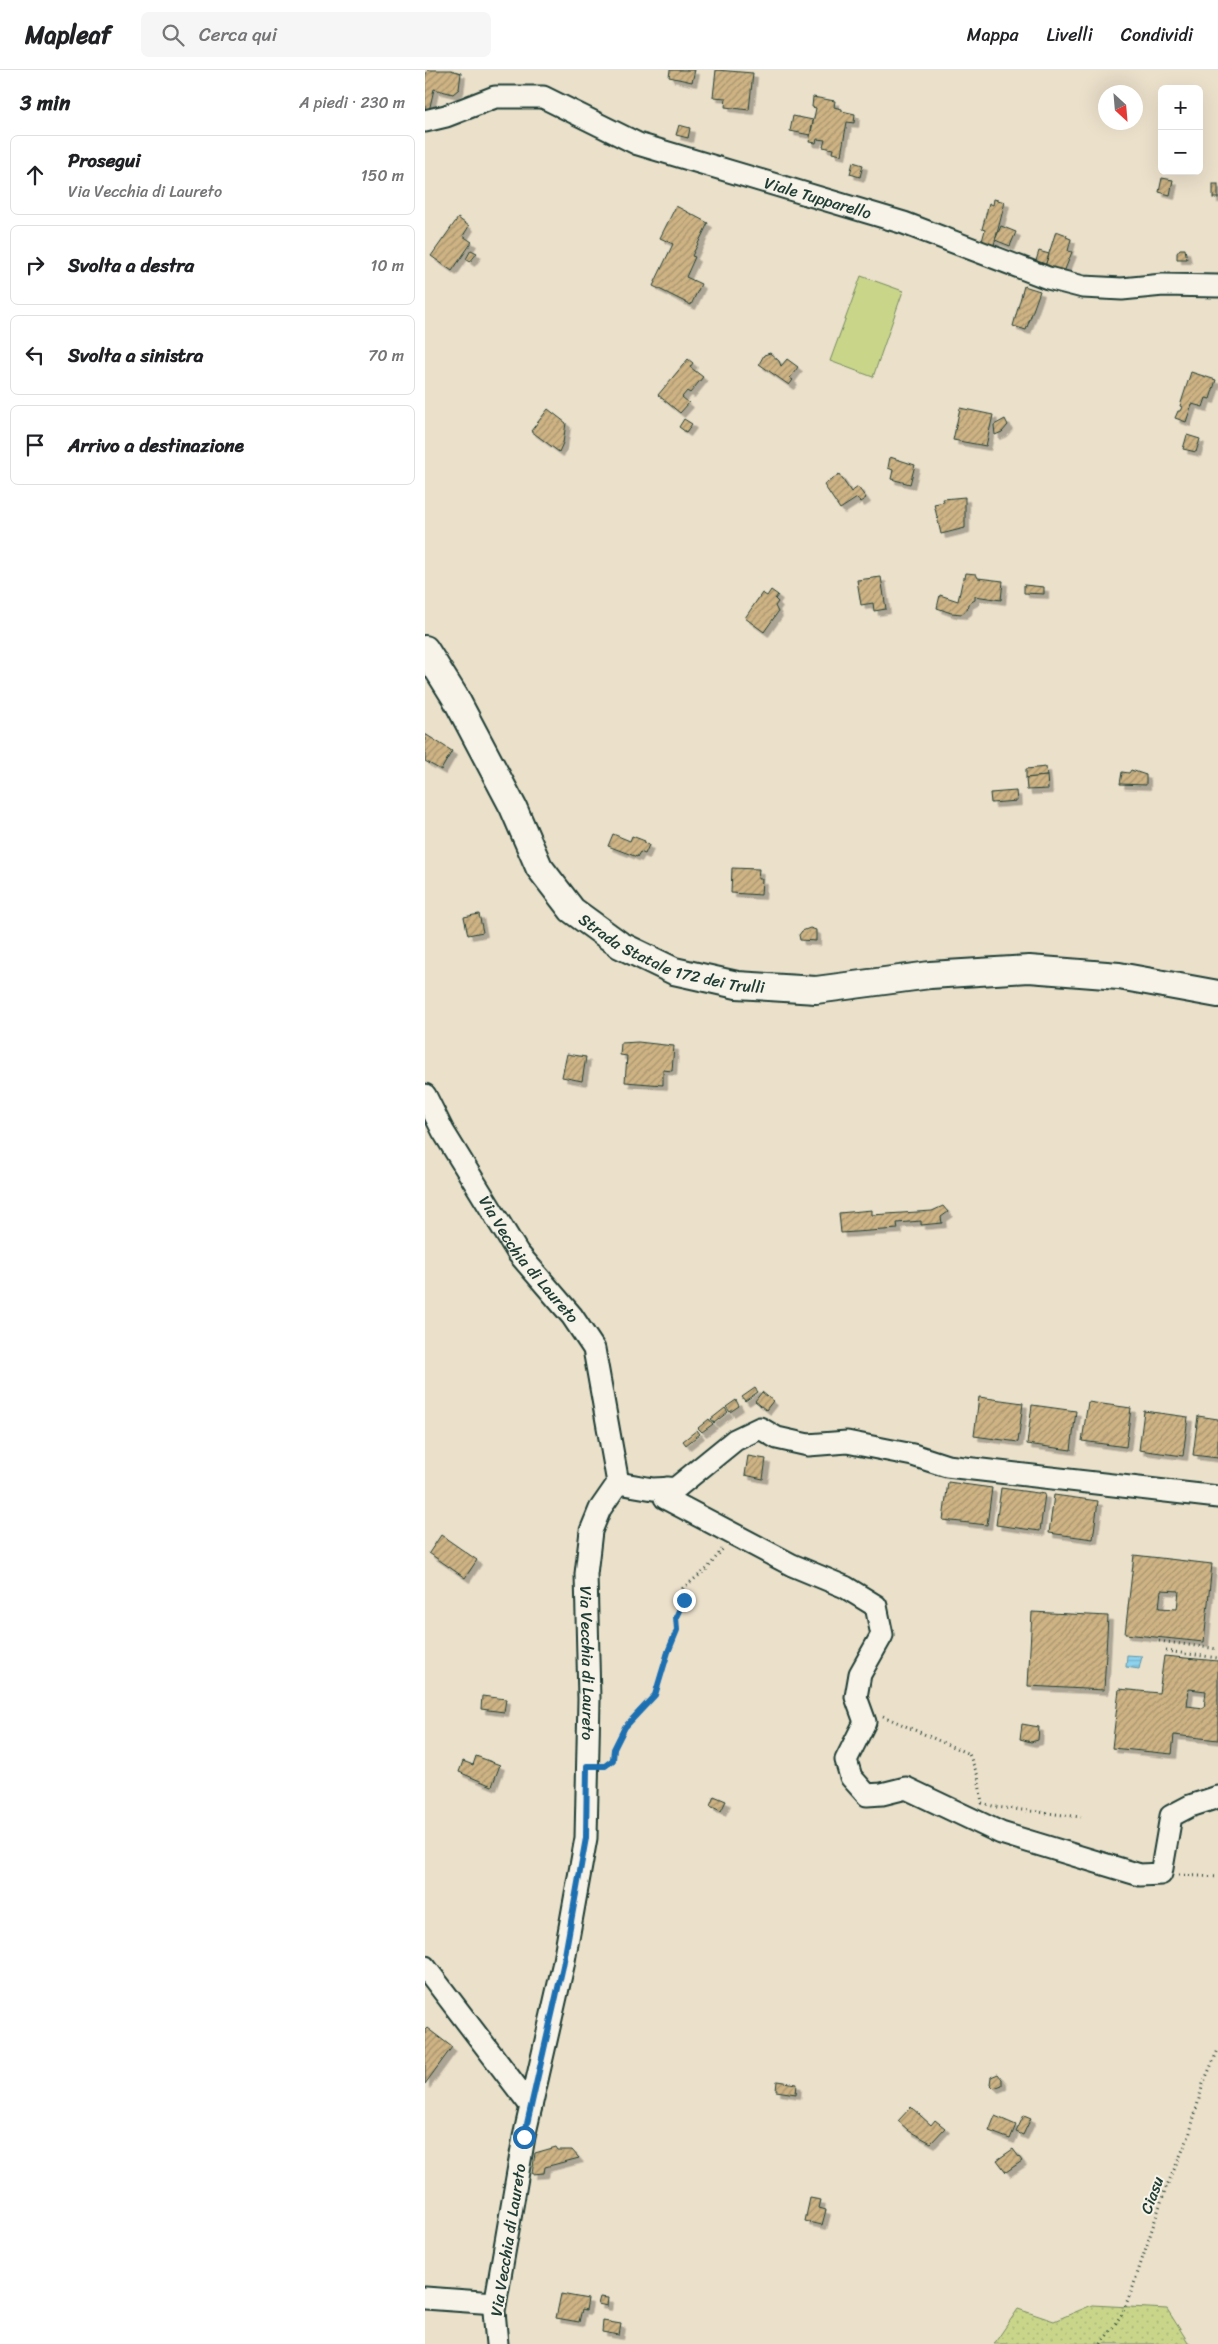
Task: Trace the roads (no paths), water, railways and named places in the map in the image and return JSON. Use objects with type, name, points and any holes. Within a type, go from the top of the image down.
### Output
[{"type":"main road","name":"Strada Statale 172 dei Trulli","points":[[425,649],[460,705],[513,807],[539,867],[572,910],[620,945],[674,971],[737,985],[816,990],[930,975],[1029,969],[1119,976],[1218,994]]},
{"type":"main road","name":"Strada Statale 172 dei Trulli","points":[[1076,974],[1218,1007]]},
{"type":"street","name":"Viale Tupparello","points":[[425,121],[495,97],[543,97],[638,144],[904,223],[1049,278],[1083,287],[1122,289],[1163,285],[1218,286]]},
{"type":"street","name":"Via Vecchia di Laureto","points":[[425,1095],[443,1131],[518,1253],[572,1316],[594,1349],[618,1483],[600,1509],[591,1531],[586,1574],[589,1699],[586,1838],[563,1966],[531,2106],[493,2311],[497,2344]]},
{"type":"street","points":[[618,1483],[653,1489],[676,1488],[735,1440],[760,1428],[777,1438],[808,1445],[847,1442],[913,1455],[947,1466],[1218,1497]]},
{"type":"street","points":[[667,1488],[665,1498],[792,1565],[845,1587],[876,1606],[882,1635],[860,1674],[855,1697],[865,1722],[846,1760],[851,1777],[867,1795],[882,1794],[906,1788],[1001,1833],[1140,1876],[1161,1874],[1171,1816],[1189,1806],[1218,1797]]},
{"type":"street","points":[[425,1967],[531,2106]]},
{"type":"street","points":[[425,2298],[495,2303]]},
{"type":"water","points":[[1127,1655],[1142,1656],[1139,1669],[1126,1667]]}]
